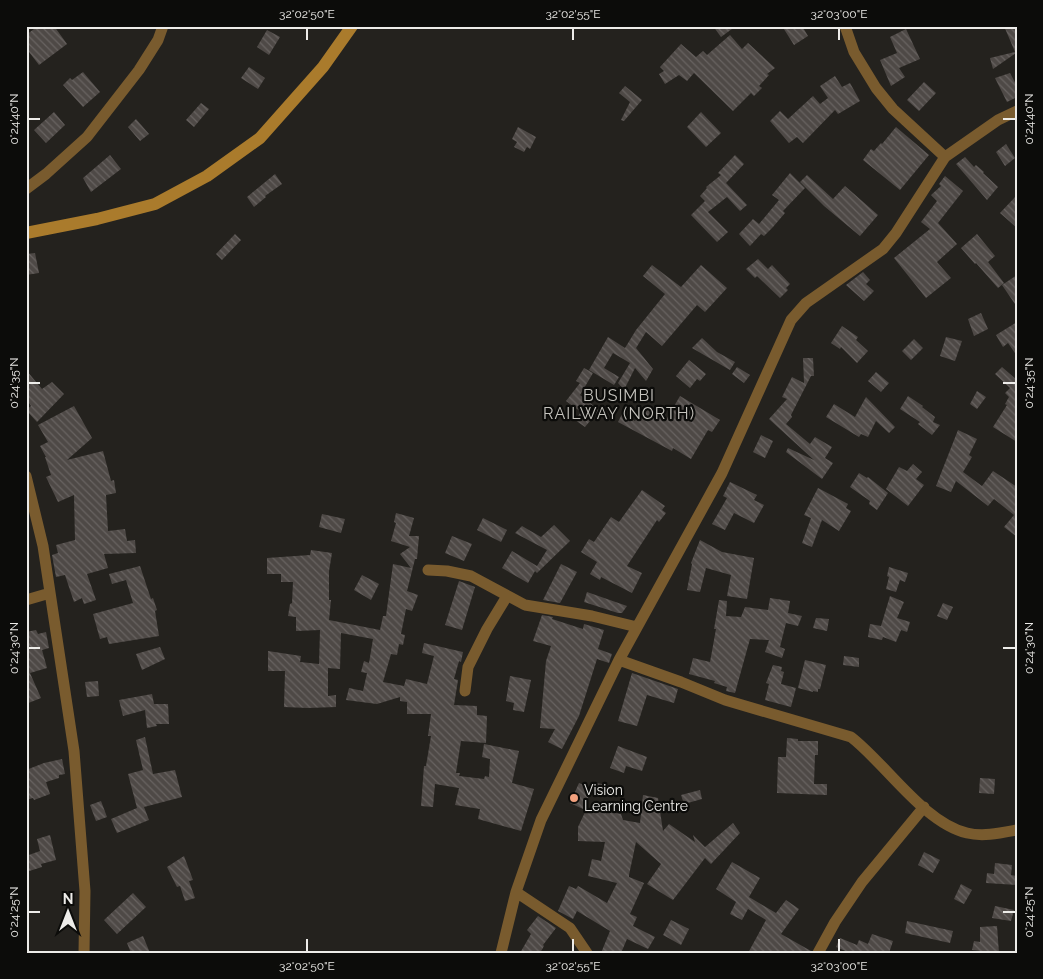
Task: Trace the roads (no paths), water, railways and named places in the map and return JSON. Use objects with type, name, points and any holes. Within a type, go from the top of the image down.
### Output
[{"type":"main road","points":[[26,233],[96,219],[155,204],[207,176],[260,138],[323,67],[352,26]]},
{"type":"street","points":[[26,188],[46,174],[87,137],[139,70],[158,40],[163,26]]},
{"type":"street","points":[[845,26],[854,52],[876,88],[893,109],[945,157]]},
{"type":"street","points":[[501,953],[516,892],[541,820],[619,660],[722,473],[792,320],[806,303],[883,248],[896,233],[934,177],[945,157],[998,120],[1017,111]]},
{"type":"street","points":[[26,476],[43,546],[74,751],[85,891],[84,953]]},
{"type":"street","points":[[428,570],[447,571],[471,576],[525,605],[592,616],[637,627]]},
{"type":"street","points":[[26,600],[50,594]]},
{"type":"street","points":[[465,691],[468,667],[487,628],[507,596]]},
{"type":"street","points":[[619,660],[725,700],[851,737],[865,748],[904,789],[940,821],[953,829],[968,834],[992,834],[1017,830]]},
{"type":"street","points":[[818,953],[835,922],[862,882],[924,807]]},
{"type":"street","points":[[516,892],[570,928],[587,953]]},
{"type":"place","name":"Vision Learning Centre","points":[[574,798]]},
{"type":"district","name":"BUSIMBI RAILWAY (NORTH)","points":[[619,404]]}]
